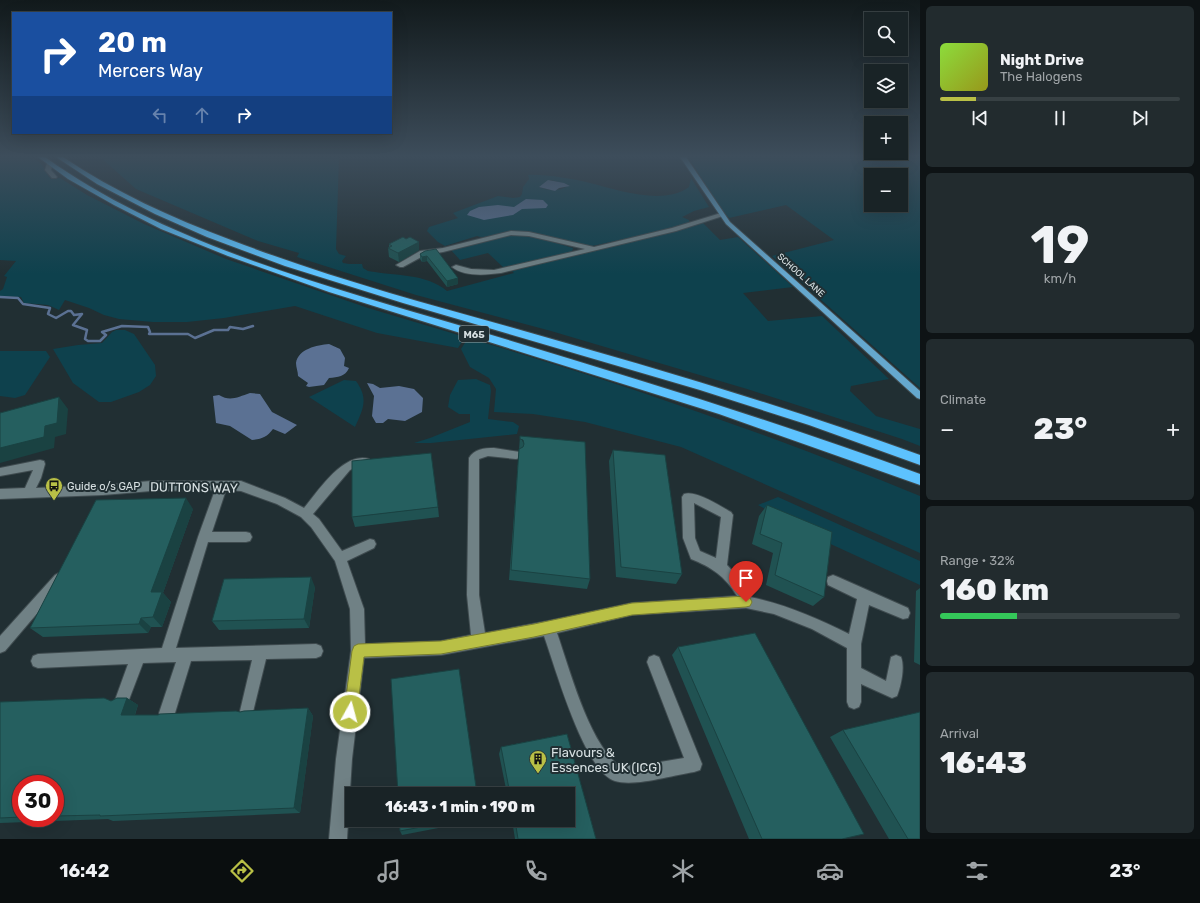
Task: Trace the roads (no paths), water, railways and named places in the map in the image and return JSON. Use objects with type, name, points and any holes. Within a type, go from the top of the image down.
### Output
[{"type":"highway","name":"M65","points":[[103,196],[139,215],[220,251],[269,269],[406,313],[660,389],[745,417],[920,480]]},
{"type":"highway","name":"M65","points":[[126,196],[150,209],[275,260],[414,304],[738,397],[920,460]]},
{"type":"main road","name":"SCHOOL LANE","points":[[709,196],[721,215],[920,396]]},
{"type":"street","points":[[456,267],[462,270],[494,272],[698,224],[707,219],[721,215]]},
{"type":"street","points":[[400,265],[423,253],[443,250],[511,233],[529,234],[575,246],[600,248]]},
{"type":"street","points":[[479,641],[473,595],[474,458],[476,454],[485,452],[516,455]]},
{"type":"street","points":[[305,514],[346,467],[358,462],[372,461]]},
{"type":"street","points":[[0,472],[40,464],[36,478],[28,493]]},
{"type":"street","name":"DUTTONS WAY","points":[[0,494],[103,490],[151,486],[241,486],[281,501],[305,514],[315,523],[340,558],[358,609],[358,651],[344,759],[338,839]]},
{"type":"street","points":[[167,654],[204,537],[222,486]]},
{"type":"street","points":[[97,504],[103,490]]},
{"type":"street","points":[[721,566],[727,515],[696,499],[688,497],[689,538],[695,555],[721,566],[738,585],[746,602]]},
{"type":"street","points":[[204,537],[246,537]]},
{"type":"street","points":[[340,558],[370,544]]},
{"type":"street","points":[[0,646],[66,571]]},
{"type":"street","points":[[833,581],[903,613]]},
{"type":"street","points":[[854,702],[854,644],[864,596]]},
{"type":"street","points":[[358,651],[441,648],[548,628],[632,609],[746,602],[774,608],[816,624],[854,644]]},
{"type":"street","points":[[548,628],[585,730],[602,762],[616,773],[640,773],[694,764],[654,662]]},
{"type":"street","points":[[38,661],[138,657],[167,654],[316,651]]},
{"type":"street","points":[[247,711],[261,652]]},
{"type":"street","points":[[167,713],[186,654]]},
{"type":"street","points":[[122,700],[138,657]]},
{"type":"street","points":[[855,673],[892,691],[896,662]]},
{"type":"waterway","points":[[0,297],[18,298],[23,304],[50,308],[48,314],[56,318],[68,311],[71,311],[74,315],[82,314],[73,325],[87,330],[85,339],[88,341],[100,341],[106,335],[102,332],[122,326],[148,327],[150,332],[149,334],[188,334],[195,338],[214,330],[228,330],[230,327],[243,329],[253,326]]},
{"type":"place","name":"Guide o/s GAP","points":[[54,501]]},
{"type":"place","name":"Flavours & Essences UK (ICG)","points":[[538,774]]}]
